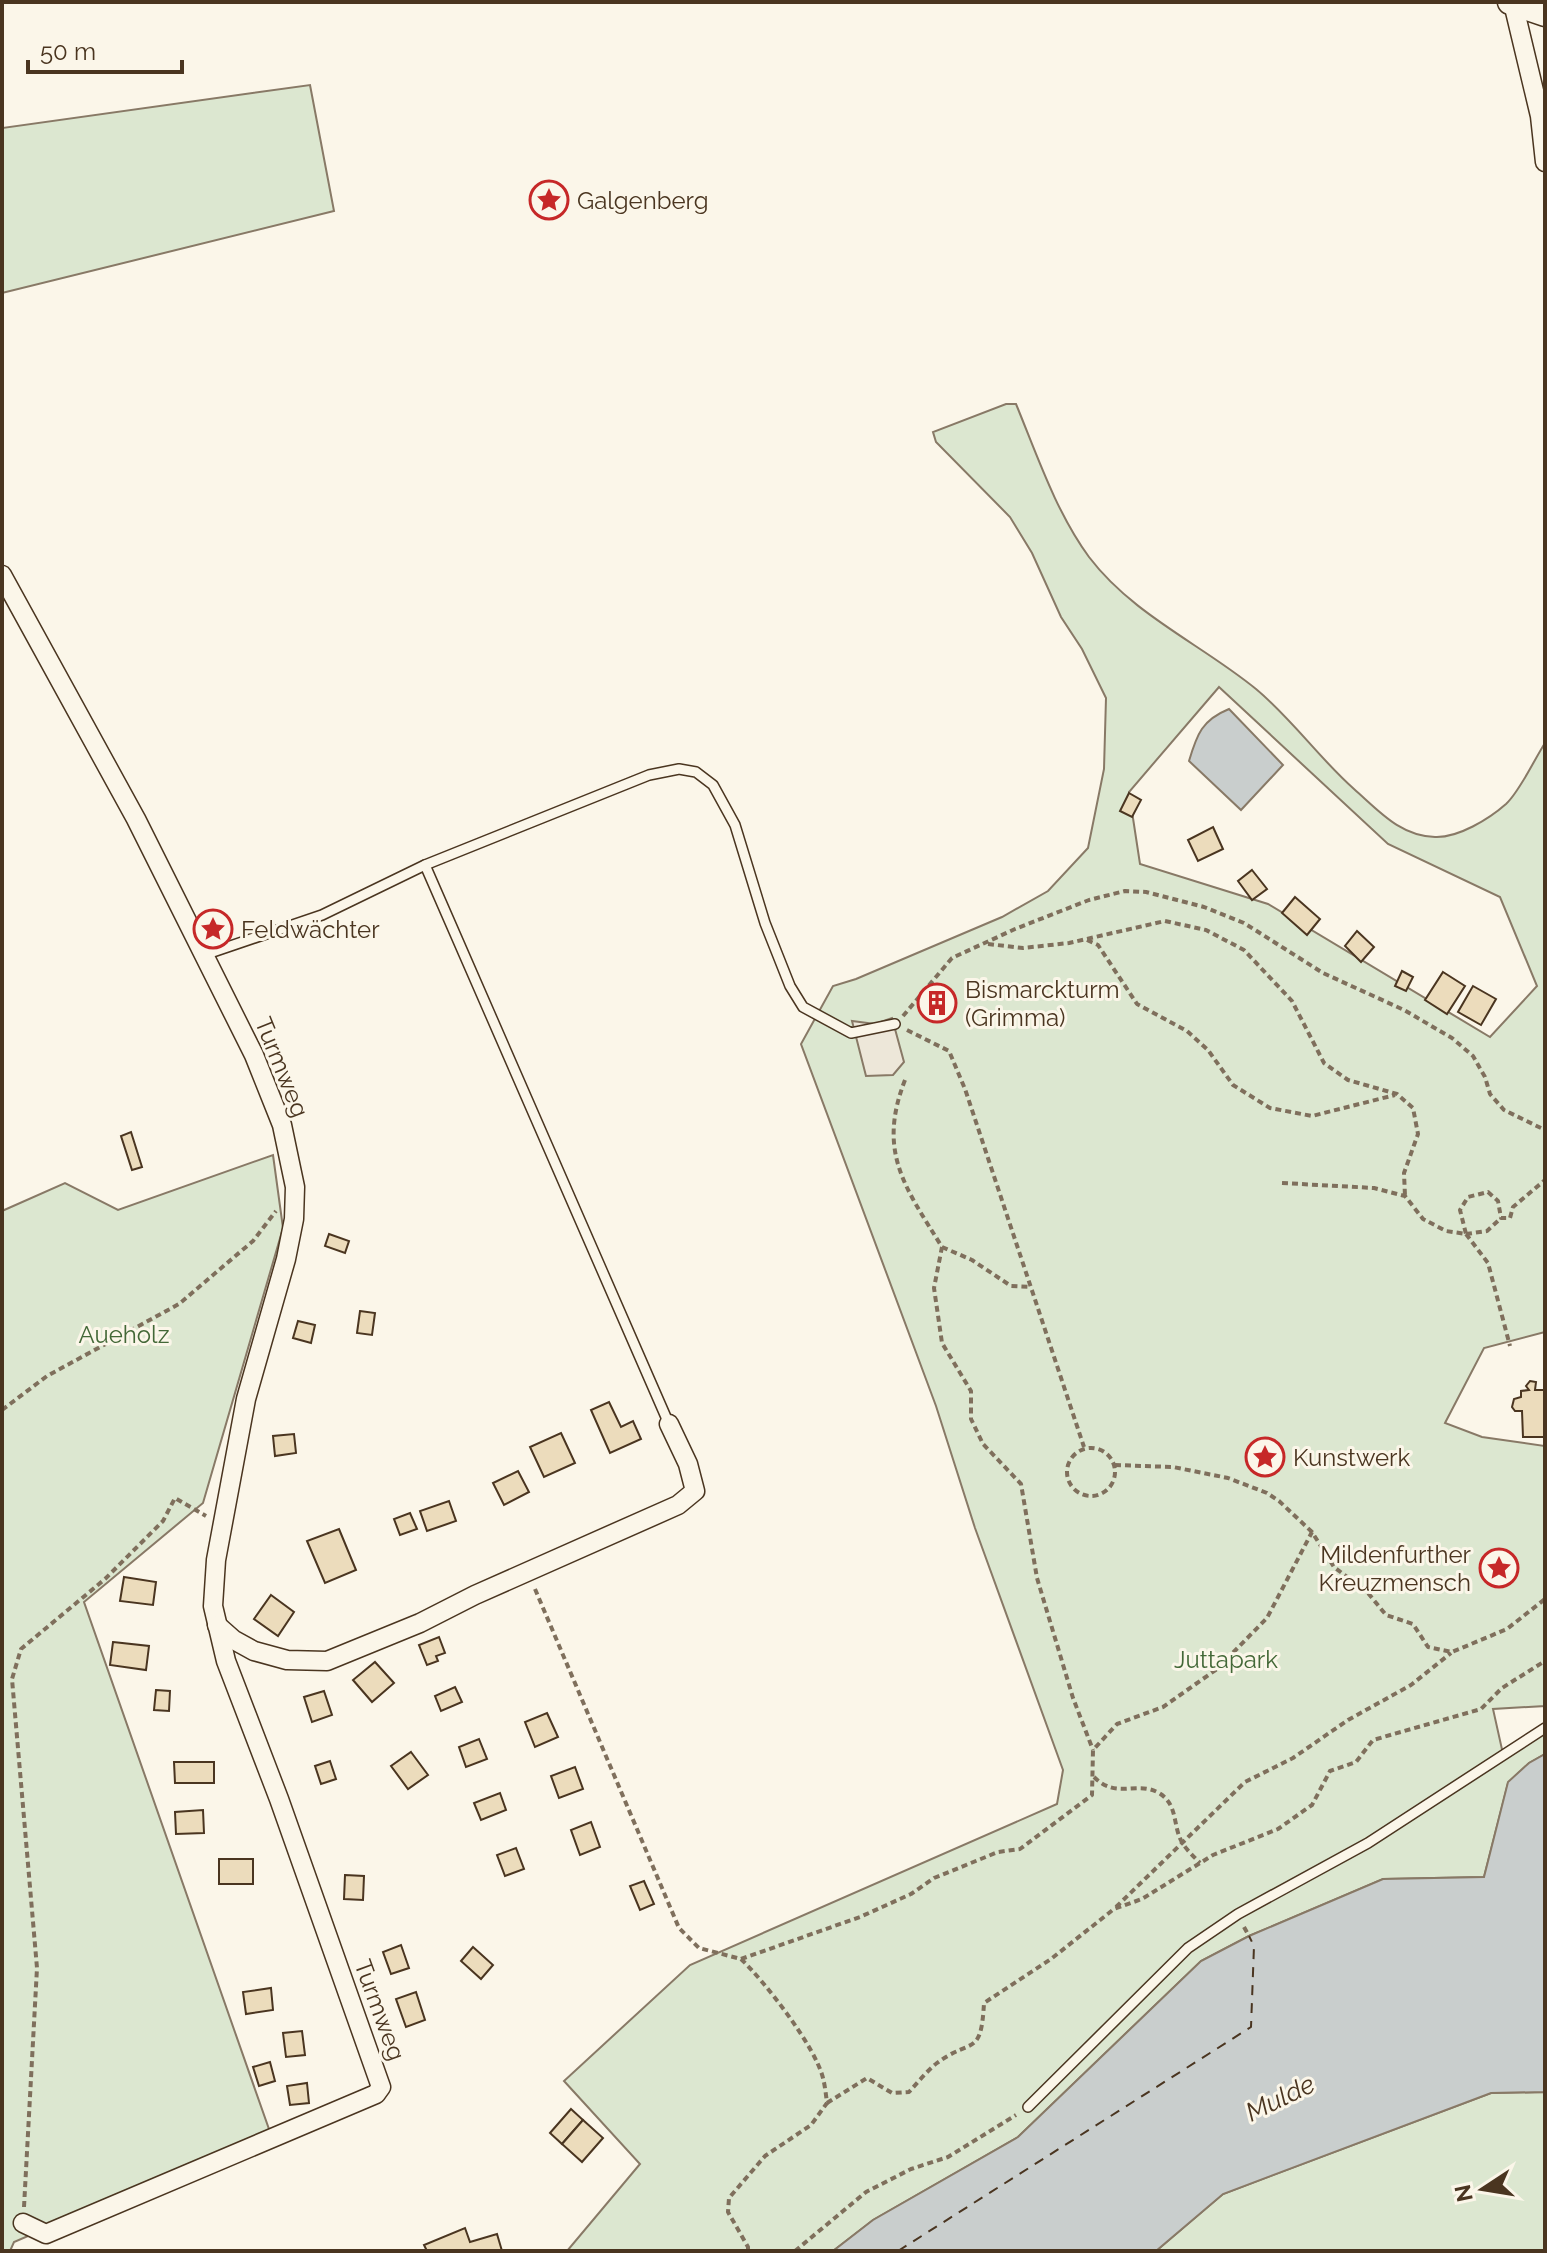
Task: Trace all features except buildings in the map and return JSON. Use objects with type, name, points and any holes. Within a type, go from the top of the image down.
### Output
[{"type":"street","points":[[1512,2],[1545,14]]},
{"type":"street","points":[[1512,2],[1540,116],[1545,162]]},
{"type":"street","name":"Turmweg","points":[[2,575],[136,819],[254,1055],[282,1125],[295,1187],[294,1219],[286,1259],[246,1399],[216,1560],[213,1606],[226,1661],[279,1799],[381,2087],[376,2094],[259,2146],[46,2234],[23,2223]]},
{"type":"street","points":[[217,1625],[234,1640],[254,1651],[287,1660],[327,1661],[420,1623],[678,1505],[695,1491],[688,1464],[669,1424]]},
{"type":"lane","points":[[204,955],[322,915],[425,865],[649,775],[679,769],[696,772],[713,785],[735,825],[765,923],[790,986],[803,1007],[851,1033],[895,1024]]},
{"type":"lane","points":[[425,865],[669,1424]]},
{"type":"lane","points":[[1028,2107],[1188,1948],[1238,1914],[1368,1843],[1545,1728]]},
{"type":"path","points":[[1084,1447],[965,1089],[949,1051],[895,1024],[952,958],[1089,900],[1125,891],[1146,892],[1204,907],[1244,923],[1323,973],[1404,1010],[1452,1038],[1473,1056],[1490,1094],[1504,1110],[1545,1130]]},
{"type":"path","points":[[986,943],[1023,948],[1084,939],[1165,921],[1206,930],[1244,950],[1292,1001],[1324,1063],[1348,1080],[1397,1094],[1413,1108],[1418,1134],[1404,1173],[1405,1196],[1423,1219],[1446,1231],[1466,1234],[1487,1231],[1501,1218],[1510,1218],[1513,1207],[1545,1180]]},
{"type":"path","points":[[1084,939],[1098,945],[1137,1004],[1187,1031],[1208,1050],[1233,1085],[1270,1108],[1312,1116],[1397,1094]]},
{"type":"path","points":[[905,1080],[895,1106],[893,1147],[905,1187],[942,1247],[972,1260],[1011,1286],[1031,1287]]},
{"type":"path","points":[[1282,1183],[1374,1188],[1405,1196]]},
{"type":"path","points":[[2,1410],[47,1376],[179,1304],[253,1241],[295,1187]]},
{"type":"path","points":[[1501,1218],[1498,1201],[1488,1192],[1468,1197],[1460,1210],[1466,1234],[1488,1263],[1510,1346]]},
{"type":"path","points":[[741,1959],[860,1917],[911,1894],[934,1878],[998,1852],[1020,1849],[1092,1795],[1093,1750],[1073,1698],[1037,1578],[1021,1484],[983,1444],[971,1419],[971,1391],[942,1343],[934,1288],[942,1247]]},
{"type":"path","points":[[1084,1447],[1103,1449],[1115,1465],[1113,1484],[1098,1496],[1079,1494],[1067,1479],[1069,1459],[1084,1447]]},
{"type":"path","points":[[1115,1465],[1173,1467],[1241,1482],[1279,1501],[1312,1532],[1334,1567],[1368,1593],[1386,1615],[1413,1624],[1428,1647],[1452,1652]]},
{"type":"path","points":[[23,2223],[37,1968],[12,1679],[21,1649],[105,1579],[163,1521],[175,1498],[212,1520],[223,1522]]},
{"type":"path","points":[[1093,1750],[1117,1724],[1163,1707],[1217,1669],[1267,1618],[1312,1532]]},
{"type":"path","points":[[528,1572],[679,1928],[699,1948],[741,1959],[764,1981],[803,2038],[823,2075],[827,2103]]},
{"type":"path","points":[[748,2251],[728,2212],[729,2198],[765,2156],[811,2125],[827,2103],[867,2078],[892,2093],[909,2092],[937,2063],[974,2044],[983,2033],[984,2003],[1051,1959],[1114,1909],[1245,1782],[1293,1758],[1348,1720],[1411,1685],[1452,1652],[1507,1629],[1545,1599]]},
{"type":"path","points":[[1114,1909],[1142,1899],[1213,1855],[1278,1829],[1312,1805],[1330,1771],[1356,1762],[1373,1740],[1481,1709],[1502,1688],[1545,1661]]},
{"type":"path","points":[[1094,1777],[1104,1787],[1118,1790],[1146,1788],[1171,1802],[1181,1842],[1200,1863]]},
{"type":"path","points":[[795,2251],[866,2192],[911,2169],[948,2157],[1028,2107]]},
{"type":"green space","points":[[310,85],[334,211],[2,293],[2,128]]},
{"type":"green space","name":"Juttapark","points":[[1006,404],[1016,404],[1067,521],[1089,557],[1107,577],[1147,612],[1256,689],[1341,777],[1381,814],[1401,827],[1422,836],[1435,837],[1463,831],[1482,821],[1511,798],[1545,743],[1545,1332],[1484,1348],[1445,1423],[1482,1437],[1545,1446],[1545,1706],[1493,1709],[1503,1754],[1545,1728],[1545,1754],[1529,1763],[1508,1783],[1484,1877],[1383,1879],[1249,1936],[1201,1961],[1018,2137],[873,2220],[833,2251],[567,2251],[640,2164],[564,2081],[690,1965],[1057,1804],[1063,1770],[975,1528],[936,1406],[801,1044],[833,986],[1002,917],[1048,891],[1088,848],[1104,769],[1106,698],[1082,649],[1061,617],[1032,553],[1010,517],[936,442],[933,432]],"holes":[[[1219,687],[1388,844],[1500,897],[1537,986],[1490,1037],[1268,904],[1140,864],[1129,792]]]},
{"type":"green space","name":"Aueholz","points":[[273,1155],[283,1228],[203,1503],[84,1602],[270,2132],[14,2242],[10,2251],[2,2251],[2,1211],[65,1183],[118,1210]]},
{"type":"green space","points":[[1545,2092],[1545,2251],[1156,2251],[1223,2194],[1491,2093]]},
{"type":"shaded area","points":[[892,1018],[904,1062],[893,1075],[866,1076],[852,1021],[875,1024]]},
{"type":"water","points":[[1229,709],[1283,765],[1241,810],[1189,761],[1202,729],[1212,718]]},
{"type":"water","name":"Mulde","points":[[1545,1754],[1545,2092],[1491,2093],[1223,2194],[1156,2251],[833,2251],[873,2220],[1018,2137],[1201,1961],[1249,1936],[1383,1879],[1484,1877],[1508,1782],[1529,1763]]},
{"type":"ferry route","points":[[898,2251],[1251,2027],[1254,1946],[1249,1936]]},
{"type":"place","name":"Galgenberg","points":[[549,200]]},
{"type":"place","name":"Feldwächter","points":[[213,929]]},
{"type":"place","name":"Bismarckturm (Grimma)","points":[[937,1003]]},
{"type":"place","name":"Kunstwerk","points":[[1265,1457]]},
{"type":"place","name":"Mildenfurther Kreuzmensch","points":[[1499,1568]]}]
